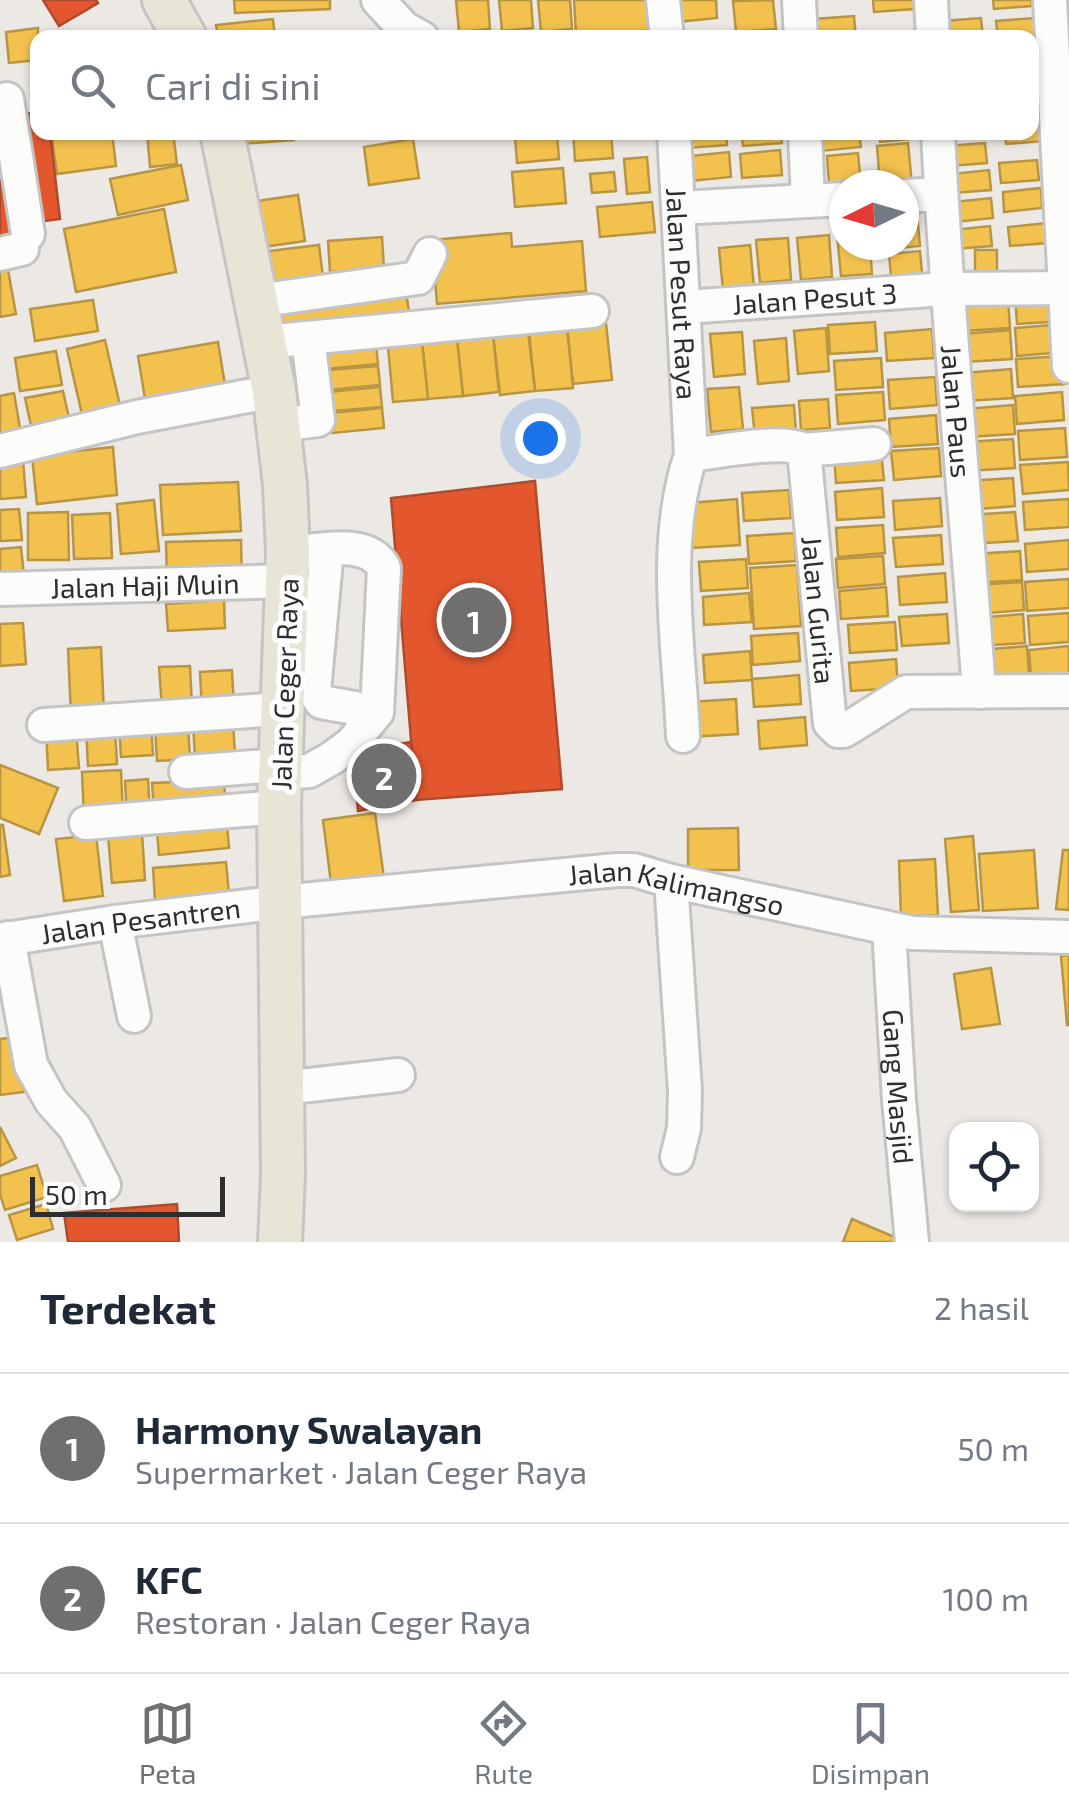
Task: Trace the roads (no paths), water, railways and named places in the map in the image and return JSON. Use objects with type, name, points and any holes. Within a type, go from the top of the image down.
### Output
[{"type":"main road","name":"Jalan Ceger Raya","points":[[224,140],[257,301],[301,562],[281,709],[280,1242]]},
{"type":"street","points":[[378,0],[408,30]]},
{"type":"street","points":[[664,0],[666,30]]},
{"type":"street","points":[[799,0],[801,30]]},
{"type":"street","points":[[931,0],[933,30]]},
{"type":"street","points":[[1057,15],[1069,366]]},
{"type":"street","points":[[15,97],[16,245]]},
{"type":"street","name":"Jalan Pesut Raya","points":[[675,140],[692,455],[678,497],[674,547],[682,736]]},
{"type":"street","points":[[805,140],[808,201]]},
{"type":"street","name":"Jalan Paus","points":[[938,140],[946,289],[961,427],[979,692]]},
{"type":"street","points":[[919,195],[941,194]]},
{"type":"street","points":[[680,208],[829,200]]},
{"type":"street","points":[[257,301],[418,278],[430,254]]},
{"type":"street","name":"Jalan Pesut 3","points":[[685,308],[946,289],[1067,288]]},
{"type":"street","points":[[264,342],[592,311]]},
{"type":"street","points":[[0,451],[138,417],[276,408],[318,420],[308,338]]},
{"type":"street","points":[[692,455],[780,446],[804,450],[874,444]]},
{"type":"street","name":"Jalan Gurita","points":[[804,450],[830,723],[844,732],[906,692],[979,692]]},
{"type":"street","name":"Jalan Haji Muin","points":[[0,589],[372,553],[384,568],[377,712]]},
{"type":"street","points":[[86,824],[280,782],[309,771],[351,744],[377,712],[322,702],[314,691],[301,562]]},
{"type":"street","points":[[979,692],[1069,691]]},
{"type":"street","points":[[44,725],[281,709]]},
{"type":"street","points":[[186,772],[280,782]]},
{"type":"street","name":"Jalan Kalimangso","points":[[281,902],[634,870],[889,929],[939,936],[1069,937]]},
{"type":"street","points":[[671,881],[685,1103],[677,1157]]},
{"type":"street","name":"Jalan Pesantren","points":[[4,939],[281,902]]},
{"type":"street","points":[[115,922],[134,1016]]},
{"type":"street","name":"Gang Masjid","points":[[889,929],[912,1242]]},
{"type":"street","points":[[4,939],[31,1065],[51,1101],[74,1128],[104,1186]]},
{"type":"street","points":[[283,1088],[398,1075]]},
{"type":"place","name":"Harmony Swalayan","points":[[474,620]]},
{"type":"place","name":"KFC","points":[[384,776]]}]
